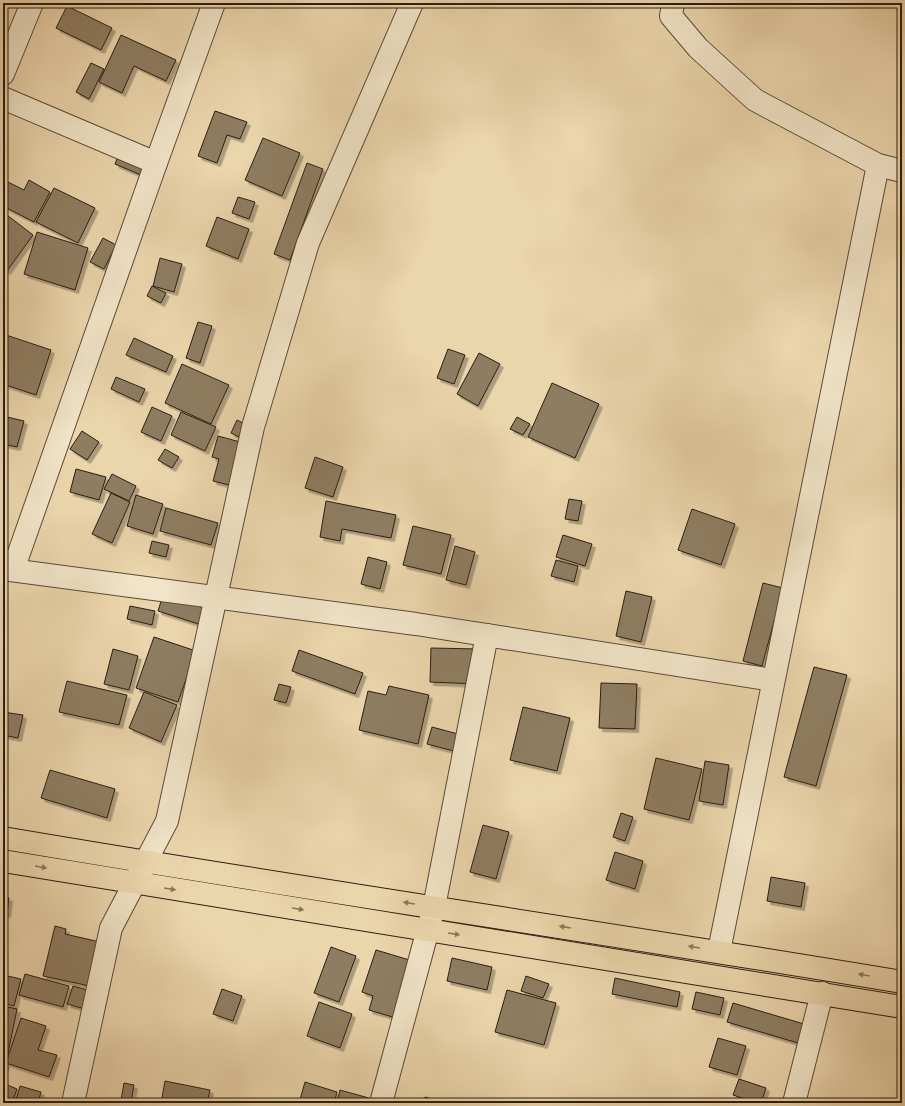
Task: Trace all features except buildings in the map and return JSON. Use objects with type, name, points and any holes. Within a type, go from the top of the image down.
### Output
[{"type":"main road","points":[[3,838],[145,862],[719,951],[902,982]]},
{"type":"main road","points":[[3,861],[902,1007]]},
{"type":"street","points":[[3,74],[32,3]]},
{"type":"street","points":[[214,3],[8,570],[416,624],[773,680]]},
{"type":"street","points":[[73,1103],[111,928],[167,821],[253,427],[308,243],[412,3]]},
{"type":"street","points":[[673,3],[671,16],[698,48],[755,100],[878,165],[902,171]]},
{"type":"street","points":[[3,98],[156,163]]},
{"type":"street","points":[[719,951],[878,165]]},
{"type":"street","points":[[382,1103],[434,907],[487,635]]},
{"type":"street","points":[[794,1103],[822,993]]}]
